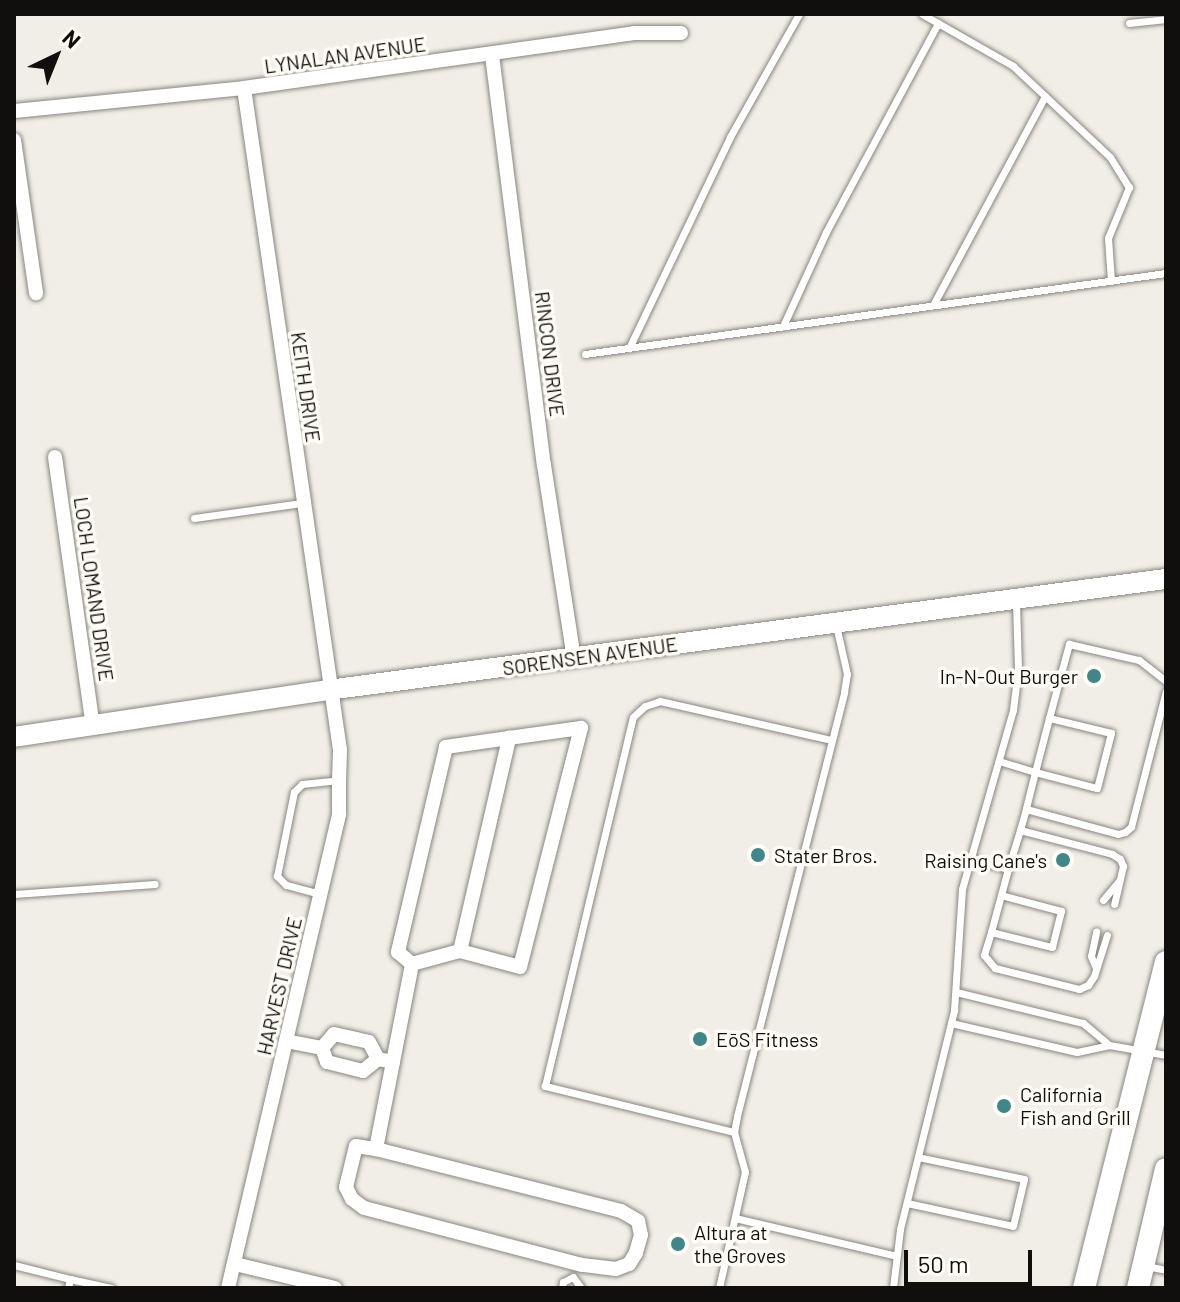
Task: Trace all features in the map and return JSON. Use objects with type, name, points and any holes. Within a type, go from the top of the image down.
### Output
[{"type":"main road","points":[[1084,1288],[1155,1052],[1166,962]]},
{"type":"main road","points":[[1138,1288],[1166,1169]]},
{"type":"street","name":"LYNALAN AVENUE","points":[[14,111],[244,88],[634,33],[681,33]]},
{"type":"street","name":"RINCON DRIVE","points":[[492,55],[544,465],[574,658]]},
{"type":"street","name":"KEITH DRIVE","points":[[244,88],[328,690]]},
{"type":"street","points":[[14,140],[36,293]]},
{"type":"street","name":"LOCH LOMAND DRIVE","points":[[55,457],[93,726]]},
{"type":"street","name":"SORENSEN AVENUE","points":[[14,737],[328,690],[1166,579]]},
{"type":"street","name":"HARVEST DRIVE","points":[[228,1288],[339,814],[340,750],[328,690]]},
{"type":"street","points":[[581,728],[520,967],[460,951],[412,964],[398,952],[446,747],[581,728]]},
{"type":"street","points":[[460,951],[509,738]]},
{"type":"street","points":[[376,1149],[385,1061],[412,964]]},
{"type":"street","points":[[322,1048],[334,1034],[369,1042],[385,1061]]},
{"type":"street","points":[[349,1068],[356,1039]]},
{"type":"street","points":[[286,1041],[322,1048]]},
{"type":"street","points":[[322,1048],[327,1062],[363,1071],[385,1061]]},
{"type":"street","points":[[356,1146],[621,1211],[638,1221],[641,1235],[629,1264],[616,1269],[574,1270],[364,1208],[352,1199],[346,1187],[356,1146]]},
{"type":"street","points":[[235,1264],[335,1288]]},
{"type":"lane","points":[[629,348],[730,137],[799,14]]},
{"type":"lane","points":[[922,14],[1013,66],[1110,157],[1129,187],[1108,238],[1111,281]]},
{"type":"lane","points":[[1129,23],[1166,19]]},
{"type":"lane","points":[[783,326],[826,232],[938,23]]},
{"type":"lane","points":[[933,305],[1045,96]]},
{"type":"lane","points":[[585,354],[1166,273]]},
{"type":"lane","points":[[194,518],[302,503]]},
{"type":"lane","points":[[893,1288],[907,1203],[951,1023],[956,992],[959,911],[1016,691],[1015,599]]},
{"type":"lane","points":[[719,1288],[745,1172],[734,1132],[847,674],[835,623]]},
{"type":"lane","points":[[1107,935],[1088,985],[1079,989],[995,968],[984,955],[1069,644],[1139,660],[1166,681]]},
{"type":"lane","points":[[1026,809],[1118,834],[1131,827],[1166,691]]},
{"type":"lane","points":[[734,1132],[545,1086],[633,717],[645,706],[660,701],[831,740]]},
{"type":"lane","points":[[999,761],[1097,788],[1111,733],[1049,718]]},
{"type":"lane","points":[[320,894],[286,885],[277,876],[294,792],[302,784],[339,780]]},
{"type":"lane","points":[[1020,830],[1112,854],[1123,866],[1114,904]]},
{"type":"lane","points":[[971,859],[1008,869]]},
{"type":"lane","points":[[1103,900],[1119,881]]},
{"type":"lane","points":[[14,894],[155,884]]},
{"type":"lane","points":[[991,932],[1052,947],[1061,911],[1001,895]]},
{"type":"lane","points":[[1096,932],[1091,956],[1096,968]]},
{"type":"lane","points":[[956,992],[1083,1023],[1109,1045]]},
{"type":"lane","points":[[951,1023],[1077,1052],[1109,1045],[1155,1052]]},
{"type":"lane","points":[[907,1203],[1013,1226],[1024,1179],[918,1157]]},
{"type":"lane","points":[[735,1218],[897,1256]]},
{"type":"lane","points":[[14,1265],[111,1288]]},
{"type":"lane","points":[[1143,1266],[1166,1270]]},
{"type":"lane","points":[[562,1288],[563,1282],[574,1270],[581,1288]]},
{"type":"lane","points":[[68,1288],[70,1279]]},
{"type":"place","name":"In-N-Out Burger","points":[[1094,676]]},
{"type":"place","name":"Stater Bros.","points":[[758,855]]},
{"type":"place","name":"Raising Cane's","points":[[1063,860]]},
{"type":"place","name":"EōS Fitness","points":[[700,1039]]},
{"type":"place","name":"California Fish and Grill","points":[[1004,1106]]},
{"type":"place","name":"Altura at the Groves","points":[[678,1244]]}]
